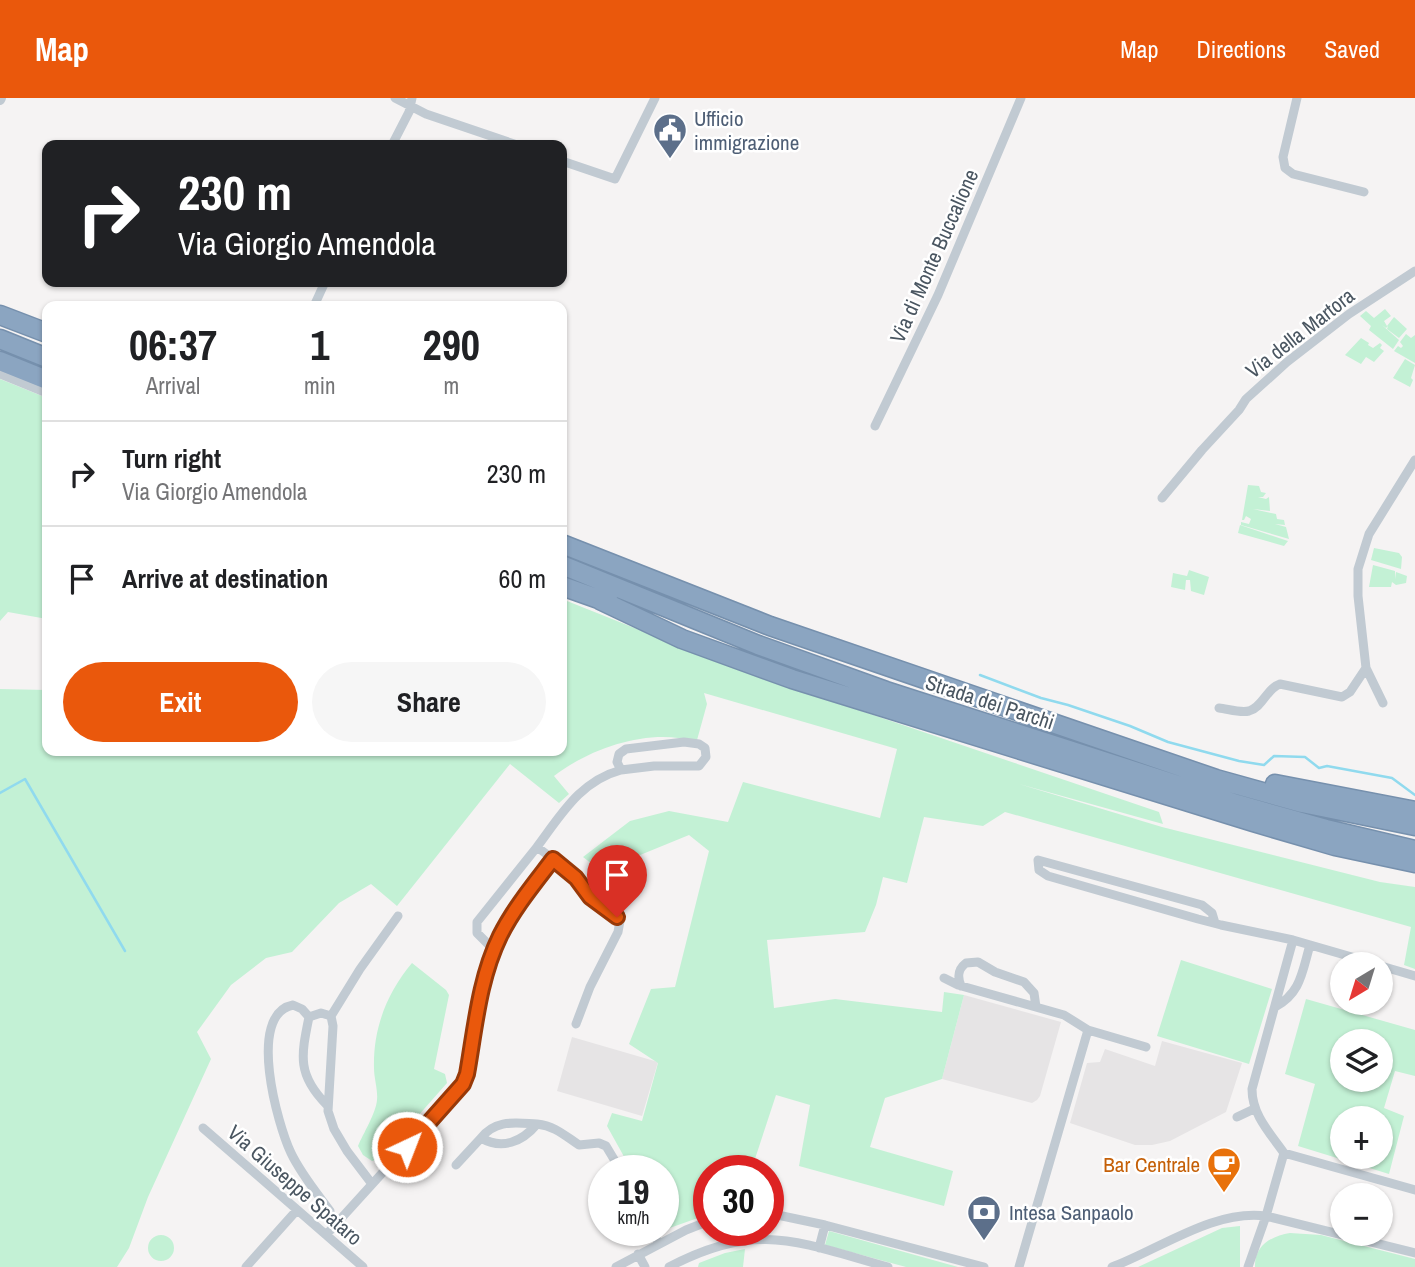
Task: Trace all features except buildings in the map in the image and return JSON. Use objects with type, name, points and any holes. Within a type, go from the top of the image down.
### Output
[{"type":"highway","points":[[0,315],[42,332]]},
{"type":"highway","points":[[0,339],[42,356]]},
{"type":"highway","points":[[0,361],[42,378]]},
{"type":"highway","name":"Strada dei Parchi","points":[[567,546],[770,626],[1152,757],[1249,789],[1373,819],[1415,826]]},
{"type":"highway","name":"Strada dei Parchi","points":[[567,567],[758,645],[1045,744],[1237,804],[1415,850]]},
{"type":"highway","points":[[570,589],[758,645]]},
{"type":"highway","points":[[600,600],[682,639],[792,679],[1253,822],[1335,846],[1415,863]]},
{"type":"highway","points":[[1152,757],[1285,787],[1415,811]]},
{"type":"street","points":[[395,98],[411,102],[426,114],[502,140]]},
{"type":"street","points":[[567,163],[615,179],[655,98]]},
{"type":"street","name":"Via di Monte Buccalione","points":[[875,426],[942,287],[1021,98]]},
{"type":"street","points":[[1297,98],[1283,157],[1285,168],[1293,174],[1364,192]]},
{"type":"street","points":[[394,140],[411,102]]},
{"type":"street","name":"Via della Martora","points":[[1162,498],[1239,411],[1246,399],[1287,362],[1349,314],[1415,271]]},
{"type":"street","points":[[0,374],[42,391]]},
{"type":"street","points":[[1383,703],[1366,668],[1358,588],[1360,559],[1374,525],[1415,460]]},
{"type":"street","points":[[1219,708],[1251,710],[1273,687],[1280,684],[1342,696],[1350,692],[1366,668]]},
{"type":"street","points":[[494,950],[477,933],[477,922],[585,787],[604,776],[621,771],[654,766],[696,767],[704,762],[706,751],[696,743],[665,743],[626,749],[618,757],[621,771]]},
{"type":"street","points":[[537,847],[576,878],[590,897],[620,921],[618,932],[590,987],[576,1024]]},
{"type":"street","points":[[326,1235],[463,1084],[483,985],[494,950],[522,900],[553,859]]},
{"type":"street","points":[[1214,923],[1212,913],[1205,906],[1038,860],[1039,870],[1046,876],[1214,923],[1334,952]]},
{"type":"street","points":[[1137,901],[1140,888]]},
{"type":"street","points":[[372,1184],[341,1141],[330,1119],[327,1105],[333,1029],[331,1016],[354,977],[398,916]]},
{"type":"street","points":[[1293,940],[1253,1084],[1254,1109],[1284,1153],[1415,1190]]},
{"type":"street","points":[[1275,1007],[1295,992],[1310,945]]},
{"type":"street","points":[[961,986],[958,973],[961,967],[969,962],[978,962],[992,971],[1028,985],[1034,993],[1036,1007]]},
{"type":"street","points":[[1393,969],[1415,976]]},
{"type":"street","points":[[944,978],[961,986],[1066,1016],[1088,1030],[1146,1046]]},
{"type":"street","points":[[309,1017],[293,1005],[285,1008],[277,1017],[271,1032],[269,1073],[276,1108],[288,1145],[302,1172],[330,1211]]},
{"type":"street","points":[[309,1017],[318,1013],[331,1016]]},
{"type":"street","points":[[309,1017],[304,1072],[310,1087],[327,1105]]},
{"type":"street","points":[[1019,1267],[1088,1030]]},
{"type":"street","points":[[1237,1117],[1254,1109]]},
{"type":"street","points":[[456,1165],[490,1128],[499,1124],[537,1124],[558,1129],[579,1144],[603,1144],[612,1155]]},
{"type":"street","points":[[481,1138],[491,1143],[513,1143],[524,1139],[537,1124]]},
{"type":"street","name":"Via Giuseppe Spataro","points":[[203,1128],[363,1267]]},
{"type":"street","points":[[1248,1267],[1284,1153]]},
{"type":"street","points":[[246,1267],[297,1210]]},
{"type":"street","points":[[784,1216],[978,1266]]},
{"type":"street","points":[[1117,1266],[1220,1220],[1236,1216],[1266,1216],[1415,1253]]},
{"type":"street","points":[[818,1248],[825,1225]]},
{"type":"street","points":[[669,1267],[708,1248],[743,1239],[783,1240],[888,1267]]},
{"type":"street","points":[[616,1267],[653,1246]]},
{"type":"street","points":[[638,1254],[645,1267]]},
{"type":"shaded area","points":[[964,995],[1061,1022],[1037,1100],[1032,1103],[942,1079]]},
{"type":"shaded area","points":[[572,1037],[658,1062],[642,1116],[557,1091]]},
{"type":"shaded area","points":[[1162,1041],[1242,1063],[1226,1112],[1170,1141],[1152,1145],[1135,1145],[1070,1123],[1087,1063],[1100,1062],[1105,1049],[1155,1066]]},
{"type":"green space","points":[[1385,309],[1391,316],[1384,321],[1387,326],[1394,317],[1407,329],[1399,338],[1387,329],[1388,326],[1386,328],[1382,325],[1399,340],[1393,349],[1369,330],[1371,326],[1360,316],[1366,311],[1374,318]]},
{"type":"green space","points":[[1406,334],[1411,338],[1415,335],[1415,363],[1394,351],[1398,346],[1403,346],[1400,342]]},
{"type":"green space","points":[[1361,338],[1373,348],[1380,343],[1382,345],[1380,348],[1384,351],[1374,362],[1366,357],[1361,364],[1345,355]]},
{"type":"green space","points":[[1405,359],[1415,365],[1410,387],[1393,378]]},
{"type":"green space","points":[[0,379],[42,396],[42,618],[8,612],[0,621]]},
{"type":"green space","points":[[1248,485],[1259,486],[1261,492],[1266,493],[1263,497],[1258,497],[1266,499],[1269,497],[1270,511],[1253,509],[1276,514],[1277,519],[1284,520],[1285,525],[1275,524],[1286,527],[1289,539],[1241,525],[1241,522],[1249,524],[1251,519],[1246,516],[1242,520]]},
{"type":"green space","points":[[1240,525],[1288,541],[1284,546],[1238,533]]},
{"type":"green space","points":[[1374,548],[1399,553],[1402,557],[1401,569],[1371,560]]},
{"type":"green space","points":[[1373,565],[1395,571],[1395,579],[1396,572],[1407,576],[1406,583],[1396,585],[1392,582],[1391,587],[1369,587]]},
{"type":"green space","points":[[1189,570],[1209,577],[1204,595],[1191,591],[1190,580],[1186,580],[1185,590],[1171,587],[1173,573],[1187,576]]},
{"type":"green space","points":[[567,601],[732,667],[1159,812],[1163,824],[1019,784],[1162,827],[1380,882],[1415,887],[1415,969],[1404,965],[1411,927],[1005,812],[983,826],[924,817],[907,883],[883,877],[865,932],[767,940],[774,1008],[835,999],[942,1012],[944,992],[964,995],[942,1079],[885,1098],[870,1147],[953,1171],[944,1206],[799,1166],[810,1105],[776,1095],[756,1155],[693,1155],[693,1220],[679,1225],[679,1155],[623,1155],[607,1126],[612,1113],[642,1121],[658,1063],[629,1044],[651,989],[675,987],[709,851],[689,835],[601,871],[583,857],[630,821],[669,811],[728,822],[743,782],[880,818],[897,749],[704,693],[707,704],[697,740],[667,737],[635,740],[620,743],[578,760],[554,776],[569,794],[559,803],[510,764],[397,906],[371,884],[339,903],[292,952],[266,958],[231,985],[197,1032],[211,1059],[148,1197],[129,1248],[117,1267],[0,1267],[0,689],[42,690],[42,756],[567,756]]},
{"type":"green space","points":[[1181,960],[1272,989],[1249,1064],[1157,1036]]},
{"type":"green space","points":[[412,963],[449,995],[434,1069],[445,1074],[447,1083],[380,1159],[372,1161],[363,1155],[358,1146],[377,1100],[374,1068],[376,1039],[383,1012],[395,986]]},
{"type":"green space","points":[[1306,999],[1330,1006],[1330,1015],[1362,1015],[1415,1030],[1415,1076],[1395,1071],[1393,1078],[1393,1029],[1330,1029],[1330,1092],[1389,1092],[1385,1106],[1330,1106],[1330,1156],[1298,1146],[1315,1084],[1285,1074]]},
{"type":"green space","points":[[1393,1112],[1404,1116],[1393,1159]]},
{"type":"green space","points":[[1373,1169],[1390,1169],[1389,1174]]},
{"type":"green space","points":[[1240,1226],[1240,1267],[1138,1267],[1222,1228]]},
{"type":"green space","points":[[829,1231],[958,1267],[906,1267],[825,1245]]},
{"type":"green space","points":[[1290,1233],[1321,1235],[1330,1237],[1330,1246],[1364,1246],[1415,1259],[1415,1267],[1255,1267],[1257,1253],[1265,1243]]},
{"type":"green space","points":[[161,1235],[171,1238],[174,1248],[171,1258],[161,1261],[151,1258],[148,1248],[151,1238]]},
{"type":"green space","points":[[745,1249],[743,1267],[698,1267],[699,1263],[725,1253]]},
{"type":"waterway","points":[[980,675],[1041,698],[1130,726],[1168,742],[1264,765],[1274,756],[1305,757],[1319,768],[1327,766],[1392,778],[1415,795]]},
{"type":"waterway","points":[[0,793],[25,779],[125,951]]},
{"type":"place","name":"Ufficio immigrazione","points":[[670,160]]},
{"type":"place","name":"Bar Centrale","points":[[1224,1194]]},
{"type":"place","name":"Intesa Sanpaolo","points":[[984,1242]]},
{"type":"route","points":[[407,1147],[463,1084],[483,985],[494,950],[507,923],[553,859],[576,878],[590,897],[617,917]]}]
